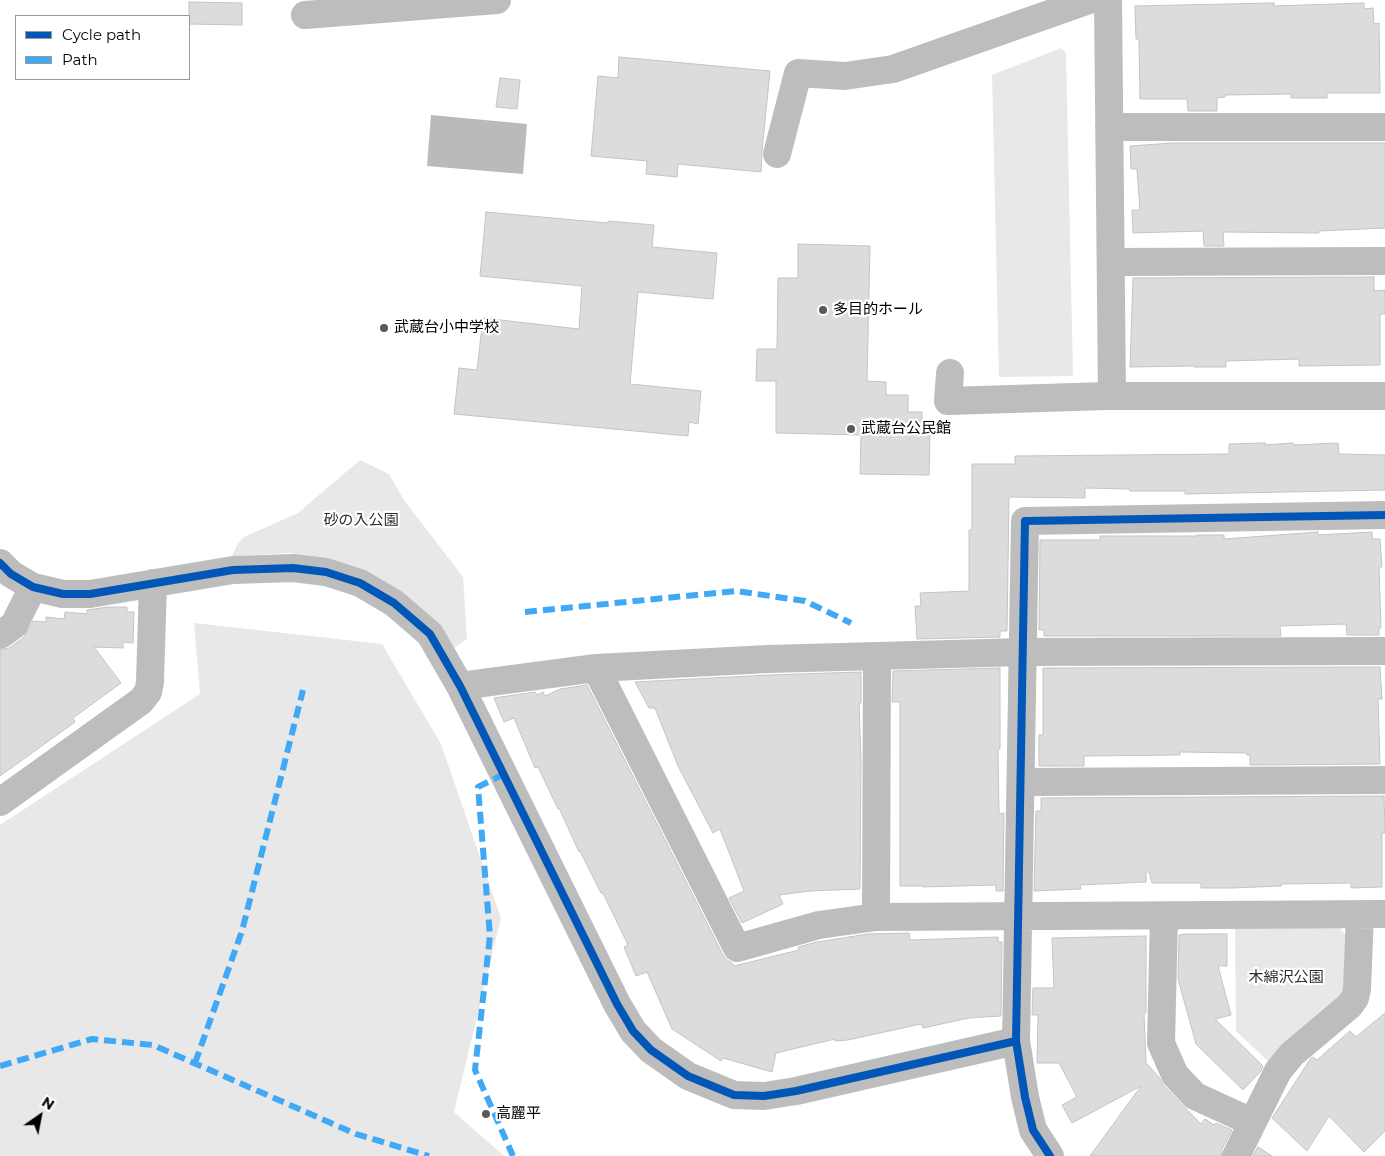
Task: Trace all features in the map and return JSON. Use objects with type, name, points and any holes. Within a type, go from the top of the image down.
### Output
[{"type":"street","points":[[305,15],[498,0]]},
{"type":"street","points":[[778,154],[798,73],[845,76],[893,69],[1089,0]]},
{"type":"street","points":[[1108,0],[1112,396]]},
{"type":"street","points":[[1109,126],[1385,127]]},
{"type":"street","points":[[1111,262],[1385,261]]},
{"type":"street","points":[[950,373],[948,401],[1112,396],[1385,396]]},
{"type":"street","points":[[1050,1156],[1033,1130],[1025,1097],[1016,1041],[1026,521],[1385,515]]},
{"type":"street","points":[[0,563],[11,574],[33,587],[63,594],[90,594],[233,570],[293,568],[326,572],[360,582],[394,603],[430,634],[460,686],[633,1031],[651,1050],[688,1076],[734,1095],[764,1096],[796,1091],[1016,1041]]},
{"type":"street","points":[[0,802],[141,701],[148,692],[150,682],[153,583]]},
{"type":"street","points":[[0,635],[14,626],[33,587]]},
{"type":"street","points":[[460,686],[596,668],[768,659],[1023,652],[1385,651]]},
{"type":"street","points":[[876,917],[877,656]]},
{"type":"street","points":[[596,668],[737,948],[819,925],[876,917],[1372,914],[1355,998],[1349,1006],[1292,1054],[1278,1071],[1236,1156]]},
{"type":"street","points":[[1021,782],[1385,780]]},
{"type":"street","points":[[1164,916],[1161,1043],[1176,1075],[1195,1096],[1252,1122]]},
{"type":"green space","points":[[1061,48],[1066,53],[1073,376],[999,377],[992,75]]},
{"type":"green space","name":"砂の入公園","points":[[360,460],[389,474],[404,500],[463,577],[467,639],[451,650],[338,563],[292,553],[232,556],[237,545],[244,537],[298,513]]},
{"type":"green space","points":[[194,623],[382,644],[441,744],[501,918],[454,1112],[504,1156],[0,1156],[0,825],[200,694]]},
{"type":"green space","name":"木綿沢公園","points":[[1235,926],[1338,926],[1351,941],[1347,993],[1272,1065],[1236,1031]]},
{"type":"shaded area","points":[[431,115],[527,124],[523,174],[427,166]]},
{"type":"building","points":[[189,2],[242,3],[242,25],[190,24]]},
{"type":"building","points":[[1274,3],[1274,6],[1364,3],[1364,9],[1373,8],[1374,24],[1379,23],[1380,93],[1327,93],[1327,98],[1291,98],[1291,94],[1225,95],[1225,97],[1217,98],[1217,111],[1188,111],[1187,99],[1140,99],[1139,39],[1136,39],[1135,6]]},
{"type":"building","points":[[619,57],[770,71],[761,172],[678,164],[677,177],[646,174],[647,161],[591,156],[598,76],[618,78]]},
{"type":"building","points":[[500,78],[520,80],[517,109],[496,107]]},
{"type":"building","points":[[1173,143],[1385,143],[1385,228],[1319,231],[1319,233],[1223,232],[1224,246],[1204,246],[1203,231],[1133,233],[1132,210],[1140,210],[1137,169],[1131,169],[1130,146]]},
{"type":"building","points":[[486,212],[608,223],[608,221],[654,225],[652,247],[717,253],[713,299],[638,292],[630,384],[701,391],[698,424],[689,422],[688,436],[454,414],[459,368],[477,370],[483,318],[579,329],[582,286],[480,276]]},
{"type":"building","points":[[798,244],[870,246],[867,381],[886,382],[886,395],[908,395],[908,412],[922,412],[922,434],[930,434],[929,475],[860,474],[861,435],[776,433],[776,381],[756,381],[757,349],[777,349],[778,278],[798,278]]},
{"type":"building","points":[[1374,277],[1374,291],[1385,290],[1385,314],[1380,314],[1380,365],[1299,366],[1299,359],[1226,361],[1226,367],[1130,367],[1133,278]]},
{"type":"building","points":[[1265,443],[1265,445],[1293,443],[1294,445],[1338,443],[1339,454],[1385,455],[1385,490],[1185,494],[1185,491],[1130,491],[1130,489],[1085,488],[1085,498],[1009,497],[1007,631],[1000,631],[1000,637],[917,639],[915,606],[921,606],[920,593],[969,591],[969,530],[972,530],[972,464],[1015,464],[1015,456],[1229,454],[1229,444]]},
{"type":"building","points":[[1318,532],[1318,535],[1372,532],[1372,539],[1380,539],[1382,567],[1379,567],[1381,628],[1379,628],[1379,635],[1347,635],[1346,624],[1280,626],[1281,636],[1044,636],[1044,630],[1039,630],[1040,540],[1100,540],[1100,536],[1197,535],[1224,535],[1224,539]]},
{"type":"building","points":[[127,607],[127,612],[134,612],[133,643],[123,642],[123,648],[94,647],[121,683],[73,718],[75,722],[0,776],[0,650],[9,648],[23,638],[33,621],[46,622],[46,617],[64,619],[65,612],[87,614],[87,610]]},
{"type":"building","points":[[1380,667],[1382,699],[1378,699],[1380,764],[1250,765],[1250,755],[1247,755],[1247,753],[1180,752],[1180,755],[1084,756],[1084,766],[1039,766],[1039,735],[1043,735],[1043,668]]},
{"type":"building","points":[[1000,668],[1000,749],[998,749],[999,814],[1004,813],[1003,891],[996,891],[996,885],[900,886],[900,702],[892,702],[893,671]]},
{"type":"building","points":[[861,672],[861,703],[859,703],[861,760],[860,889],[810,891],[779,895],[783,904],[742,923],[729,898],[744,891],[720,829],[713,833],[678,766],[655,708],[649,708],[635,682]]},
{"type":"building","points":[[587,685],[723,955],[734,966],[799,950],[798,947],[817,942],[868,934],[909,933],[910,940],[998,937],[998,942],[1002,942],[1001,1016],[969,1018],[923,1028],[921,1024],[848,1040],[835,1041],[835,1039],[776,1053],[772,1072],[723,1058],[721,1061],[672,1029],[647,972],[636,976],[624,947],[628,945],[603,893],[601,893],[579,852],[538,767],[535,768],[514,718],[504,722],[494,698],[535,692],[537,695],[543,692],[545,696],[560,689]]},
{"type":"building","points":[[1384,796],[1385,833],[1382,833],[1382,887],[1351,888],[1351,883],[1201,888],[1201,883],[1152,883],[1149,872],[1146,872],[1146,882],[1080,885],[1081,889],[1034,891],[1036,811],[1041,811],[1041,798]]},
{"type":"building","points":[[1227,934],[1227,966],[1218,966],[1231,1015],[1215,1019],[1263,1066],[1261,1071],[1243,1090],[1196,1044],[1178,979],[1179,935]]},
{"type":"building","points":[[1146,936],[1146,1013],[1144,1013],[1146,1063],[1159,1077],[1164,1086],[1201,1124],[1205,1119],[1214,1125],[1216,1123],[1232,1130],[1222,1149],[1221,1156],[1090,1156],[1141,1086],[1072,1123],[1062,1105],[1077,1097],[1059,1063],[1037,1063],[1038,1015],[1032,1015],[1033,988],[1054,988],[1052,938]]},
{"type":"building","points":[[1385,1013],[1385,1131],[1364,1152],[1329,1116],[1307,1151],[1272,1118],[1311,1058],[1313,1057],[1317,1060],[1350,1031],[1356,1037]]},
{"type":"building","points":[[1258,1147],[1272,1156],[1253,1156]]},
{"type":"marked path","points":[[525,612],[736,591],[805,601],[851,623]]},
{"type":"marked path","points":[[195,1063],[242,931],[303,690]]},
{"type":"marked path","points":[[504,774],[478,787],[490,936],[475,1070],[513,1156]]},
{"type":"marked path","points":[[0,1066],[92,1039],[153,1045],[356,1134],[429,1156]]},
{"type":"cycle path","points":[[1050,1156],[1033,1130],[1025,1097],[1016,1041],[1025,521],[1385,515]]},
{"type":"cycle path","points":[[0,563],[11,574],[33,587],[63,594],[90,594],[233,570],[293,568],[326,572],[360,583],[394,603],[430,634],[460,686],[617,1004],[633,1031],[651,1050],[688,1076],[734,1095],[764,1096],[796,1091],[1016,1041]]},
{"type":"place","name":"多目的ホール","points":[[823,310]]},
{"type":"place","name":"武蔵台小中学校","points":[[384,328]]},
{"type":"place","name":"武蔵台公民館","points":[[851,429]]},
{"type":"place","name":"高麗平","points":[[486,1114]]}]
